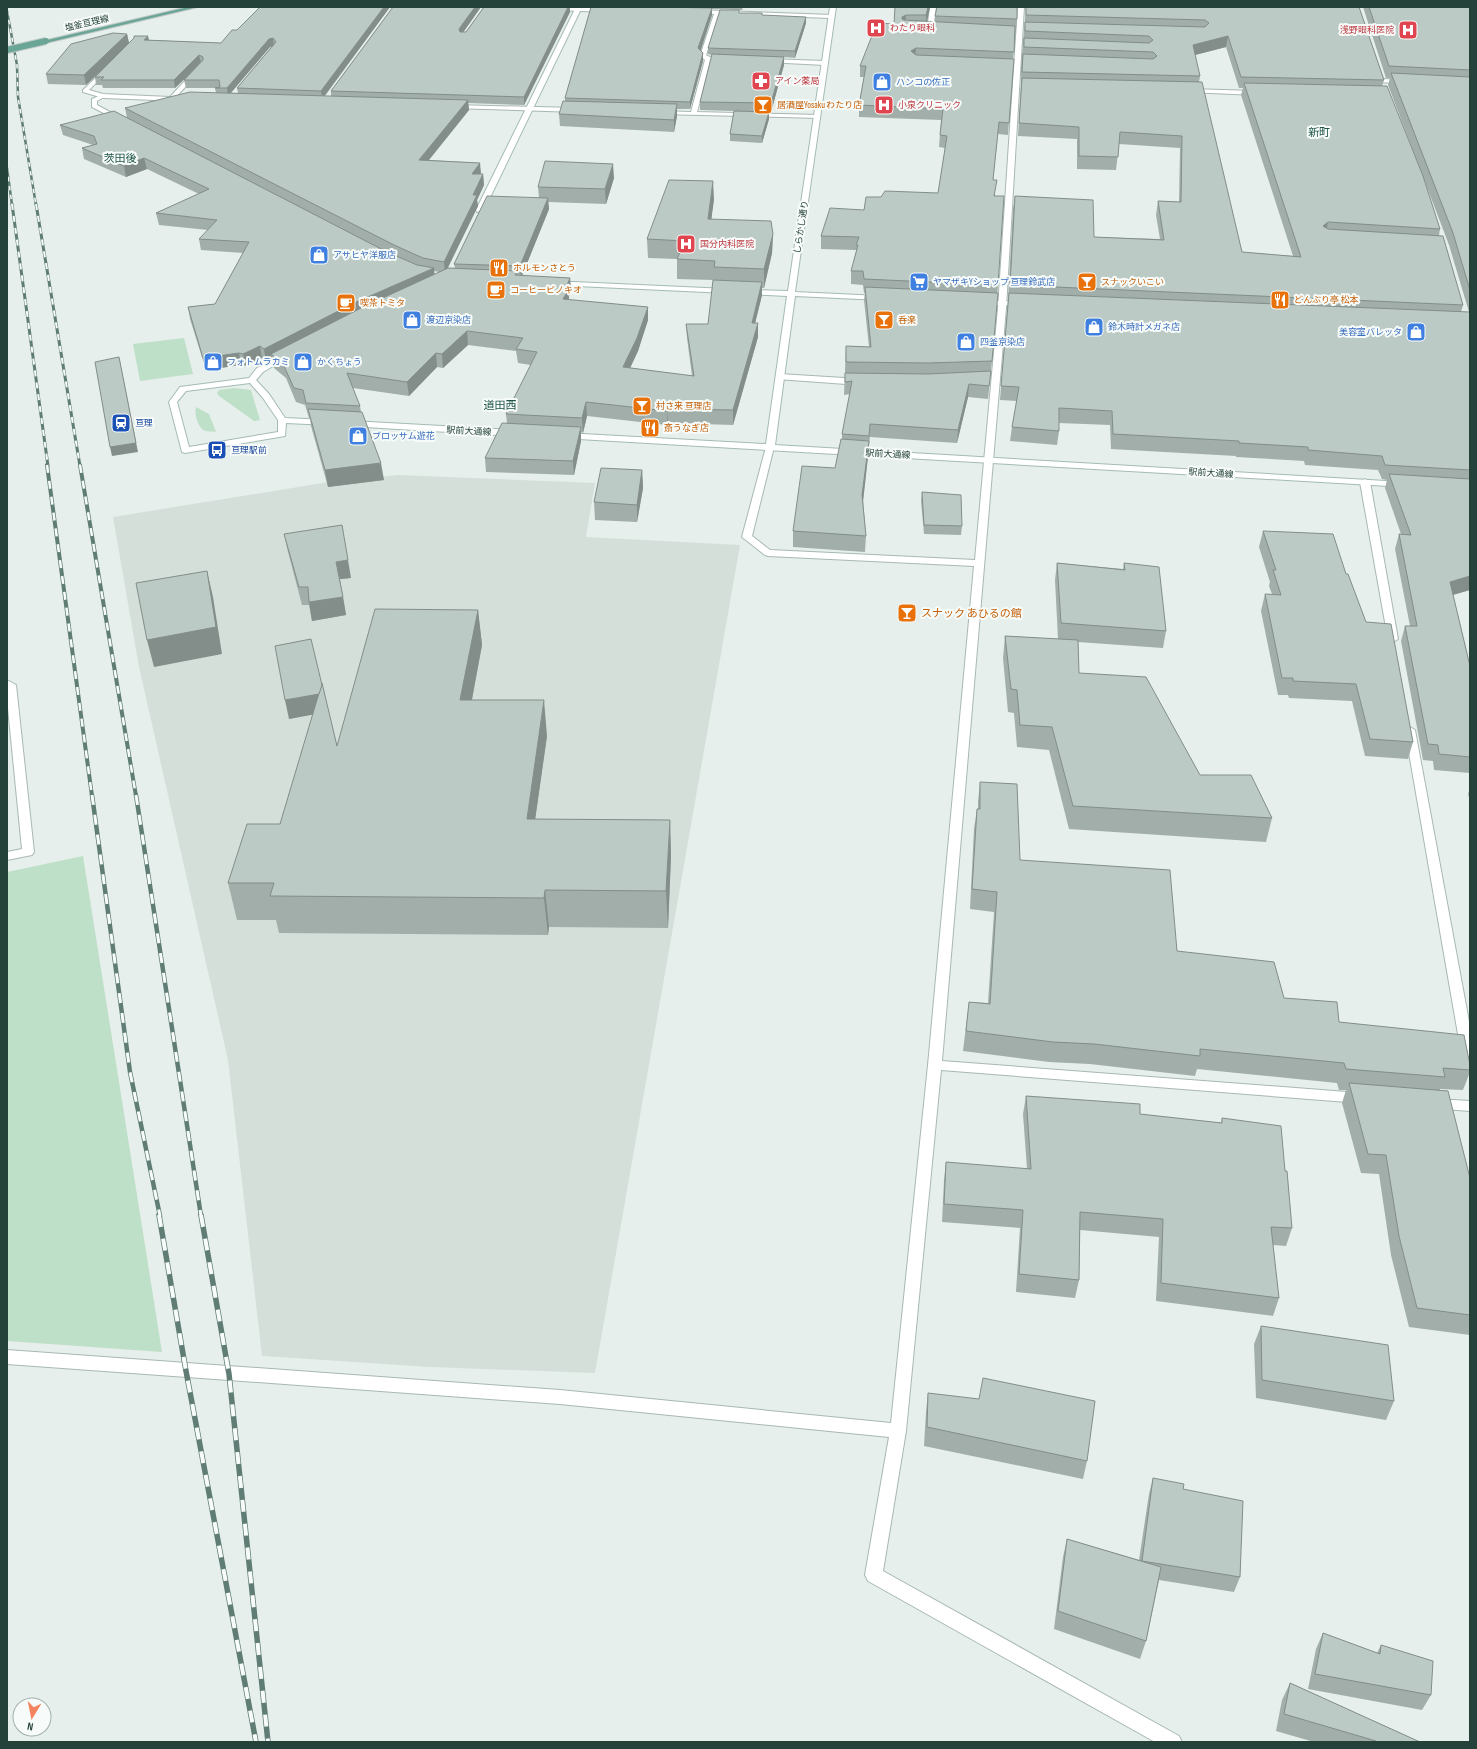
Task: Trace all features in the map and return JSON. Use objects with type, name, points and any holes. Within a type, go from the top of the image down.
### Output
[{"type":"main road","name":"塩釜亘理線","points":[[7,50],[195,7]]},
{"type":"street","name":"しらかし通り","points":[[833,7],[770,447],[747,537],[768,553],[979,563]]},
{"type":"street","points":[[1021,7],[1017,32],[1019,46],[1002,303],[992,379],[988,459],[935,1065],[898,1431],[874,1575],[1173,1742]]},
{"type":"street","points":[[548,8],[616,10]]},
{"type":"street","points":[[478,215],[578,8]]},
{"type":"street","points":[[933,8],[927,30],[937,30]]},
{"type":"street","points":[[686,12],[832,16]]},
{"type":"street","points":[[718,13],[703,56],[708,59],[731,60]]},
{"type":"street","points":[[1017,32],[1028,30]]},
{"type":"street","points":[[1019,46],[1027,46]]},
{"type":"street","points":[[694,114],[708,59]]},
{"type":"street","points":[[763,61],[825,63]]},
{"type":"street","points":[[1009,67],[1025,62]]},
{"type":"street","points":[[111,65],[85,91],[103,96],[187,99]]},
{"type":"street","points":[[172,98],[201,66]]},
{"type":"street","points":[[1380,73],[1384,88]]},
{"type":"street","points":[[1382,81],[1411,82]]},
{"type":"street","points":[[1016,87],[1024,87]]},
{"type":"street","points":[[1184,91],[1262,93]]},
{"type":"street","points":[[103,96],[94,100],[94,106],[130,124]]},
{"type":"street","points":[[442,106],[584,110]]},
{"type":"street","points":[[654,112],[818,117]]},
{"type":"street","points":[[544,283],[892,298]]},
{"type":"street","points":[[971,302],[1034,304]]},
{"type":"street","points":[[252,380],[266,396],[282,420],[282,434],[185,450],[173,402],[183,389],[252,380],[260,370],[295,352]]},
{"type":"street","points":[[780,376],[869,382]]},
{"type":"street","name":"駅前大通線","points":[[282,420],[524,434]]},
{"type":"street","name":"駅前大通線","points":[[556,435],[988,459],[1410,485]]},
{"type":"street","points":[[1364,482],[1395,649]]},
{"type":"street","points":[[7,683],[11,685],[28,852],[7,856]]},
{"type":"street","points":[[1408,718],[1470,1063]]},
{"type":"street","points":[[935,1065],[1376,1099]]},
{"type":"street","points":[[1423,1103],[1470,1106]]},
{"type":"street","points":[[7,1357],[560,1397],[898,1431]]},
{"type":"shaded area","points":[[398,475],[595,483],[586,537],[740,545],[595,1373],[430,1367],[262,1356],[228,1060],[139,667],[113,517],[329,482]]},
{"type":"green space","points":[[184,338],[193,374],[140,381],[133,344]]},
{"type":"green space","points":[[234,388],[251,390],[260,420],[254,421],[217,393],[219,390]]},
{"type":"green space","points":[[196,407],[209,414],[216,432],[203,430],[196,417]]},
{"type":"green space","points":[[83,856],[162,1352],[7,1341],[7,872]]},
{"type":"building","points":[[260,7],[384,7],[321,91],[237,88],[276,42],[273,38],[269,39],[227,88],[215,88],[220,87],[219,80],[184,80],[203,60],[203,57],[199,55],[174,80],[101,80],[104,77],[95,77],[134,38],[134,36],[148,36],[144,40],[221,43],[232,30],[237,30]]},
{"type":"building","points":[[393,7],[475,7],[459,29],[460,32],[466,32],[484,7],[568,7],[524,97],[331,91]]},
{"type":"building","points":[[591,7],[712,8],[698,48],[703,53],[690,102],[565,98]]},
{"type":"building","points":[[895,7],[928,7],[926,15],[906,15],[902,17],[904,20],[1015,26],[1014,52],[916,48],[911,51],[916,55],[1014,59],[1009,123],[999,122],[993,180],[997,180],[994,196],[1004,196],[998,285],[864,279],[863,271],[851,271],[859,237],[821,236],[830,208],[864,210],[866,197],[881,197],[885,191],[938,193],[947,136],[940,135],[943,109],[859,105],[866,66],[860,66],[877,23],[894,24]]},
{"type":"building","points":[[937,7],[1017,7],[1017,19],[935,16]]},
{"type":"building","points":[[1026,7],[1359,7],[1384,80],[1241,77],[1228,36],[1193,45],[1200,76],[1022,72],[1023,54],[1153,59],[1157,56],[1153,52],[1024,47],[1024,38],[1149,43],[1153,40],[1149,36],[1025,31],[1025,22],[1205,27],[1209,23],[1205,20],[1026,15]]},
{"type":"building","points":[[1369,7],[1470,7],[1470,70],[1389,66]]},
{"type":"building","points":[[720,10],[739,10],[739,13],[762,13],[762,15],[806,17],[795,51],[708,48]]},
{"type":"building","points":[[113,33],[127,34],[84,75],[46,74],[71,44]]},
{"type":"building","points":[[712,54],[784,57],[771,103],[700,102]]},
{"type":"building","points":[[1391,73],[1470,77],[1470,290],[1453,233]]},
{"type":"building","points":[[1022,78],[1202,82],[1242,252],[1301,257],[1244,83],[1387,86],[1423,176],[1440,229],[1328,222],[1323,226],[1328,229],[1443,236],[1463,305],[1010,285],[1015,196],[1093,200],[1094,237],[1164,240],[1158,201],[1181,202],[1182,136],[1120,132],[1118,157],[1079,156],[1079,127],[1019,123]]},
{"type":"building","points":[[190,92],[468,100],[419,160],[480,163],[472,174],[483,174],[473,195],[477,195],[444,262],[423,258],[394,245],[125,108]]},
{"type":"building","points":[[563,101],[677,104],[674,120],[559,114]]},
{"type":"building","points":[[114,111],[387,252],[417,265],[434,268],[354,303],[264,349],[260,346],[243,354],[239,353],[203,358],[188,307],[215,304],[249,242],[199,239],[217,220],[156,213],[209,189],[144,158],[124,166],[82,148],[97,144],[94,136],[60,125]]},
{"type":"building","points":[[734,111],[769,112],[762,136],[730,134]]},
{"type":"building","points":[[545,161],[613,164],[605,189],[538,187]]},
{"type":"building","points":[[669,180],[713,181],[708,219],[771,221],[773,234],[764,269],[714,267],[715,261],[677,259],[685,241],[647,239]]},
{"type":"building","points":[[487,196],[548,198],[520,266],[454,264]]},
{"type":"building","points":[[448,268],[517,271],[515,275],[570,278],[566,288],[569,289],[563,299],[648,307],[637,338],[623,367],[694,376],[686,324],[708,324],[713,280],[762,282],[752,323],[758,323],[733,410],[667,409],[667,411],[586,402],[582,418],[506,414],[537,352],[516,349],[523,338],[467,331],[442,354],[436,353],[407,382],[347,373],[360,406],[306,403],[303,390],[294,388],[283,364],[271,354],[361,308]]},
{"type":"building","points":[[865,287],[998,293],[992,361],[928,363],[846,362],[846,346],[871,347]]},
{"type":"building","points":[[1009,293],[1470,312],[1470,470],[1385,465],[1382,456],[1308,450],[1308,447],[1239,443],[1239,441],[1113,434],[1112,411],[1059,408],[1059,431],[1012,427],[1019,387],[1001,386]]},
{"type":"building","points":[[119,357],[136,443],[110,447],[95,362]]},
{"type":"building","points":[[991,371],[989,386],[969,384],[958,430],[870,424],[869,436],[842,434],[852,381],[845,382],[845,373],[928,374]]},
{"type":"building","points":[[308,409],[362,412],[381,463],[325,470]]},
{"type":"building","points":[[502,423],[581,427],[573,461],[485,458]]},
{"type":"building","points":[[841,439],[869,441],[862,495],[866,536],[793,531],[802,466],[835,468]]},
{"type":"building","points":[[601,468],[642,470],[637,505],[594,502]]},
{"type":"building","points":[[1389,474],[1470,479],[1470,576],[1450,582],[1470,666],[1470,757],[1439,754],[1438,745],[1428,744],[1405,626],[1417,626],[1399,534],[1411,535]]},
{"type":"building","points":[[922,492],[961,495],[962,526],[924,525]]},
{"type":"building","points":[[342,525],[348,560],[336,562],[343,597],[309,602],[308,587],[299,587],[284,534]]},
{"type":"building","points":[[1263,531],[1333,534],[1346,574],[1348,574],[1366,622],[1391,624],[1413,742],[1370,739],[1356,684],[1293,681],[1293,678],[1282,678],[1265,594],[1281,595],[1273,570],[1276,570]]},
{"type":"building","points":[[1057,563],[1125,570],[1124,563],[1159,567],[1166,631],[1061,623]]},
{"type":"building","points":[[207,571],[216,627],[147,640],[136,583]]},
{"type":"building","points":[[375,609],[478,610],[460,700],[544,700],[527,819],[670,820],[666,891],[545,890],[544,898],[270,896],[274,883],[228,883],[247,824],[280,824],[322,683],[337,746]]},
{"type":"building","points":[[1005,636],[1078,640],[1079,673],[1146,677],[1200,775],[1251,775],[1272,818],[1073,806],[1052,727],[1020,725],[1017,690],[1011,689]]},
{"type":"building","points":[[311,639],[322,685],[319,694],[285,700],[275,646]]},
{"type":"building","points":[[980,782],[1017,784],[1020,860],[1170,870],[1177,951],[1274,962],[1284,998],[1337,1002],[1339,1022],[1464,1035],[1470,1070],[1443,1068],[1445,1077],[1346,1069],[1344,1063],[1200,1049],[1200,1056],[1094,1044],[1053,1042],[966,1031],[969,1002],[990,1004],[997,892],[972,889],[977,809],[980,809]]},
{"type":"building","points":[[1349,1083],[1448,1091],[1470,1178],[1470,1315],[1417,1308],[1399,1236],[1386,1155],[1368,1154]]},
{"type":"building","points":[[1026,1096],[1140,1104],[1140,1114],[1222,1123],[1222,1118],[1281,1126],[1292,1228],[1271,1227],[1279,1298],[1161,1283],[1163,1219],[1080,1212],[1079,1280],[1019,1274],[1023,1210],[944,1204],[946,1162],[1031,1169]]},
{"type":"building","points":[[1261,1326],[1388,1345],[1394,1401],[1262,1380]]},
{"type":"building","points":[[983,1378],[1095,1401],[1087,1461],[927,1427],[928,1393],[979,1399]]},
{"type":"building","points":[[1153,1478],[1184,1484],[1183,1489],[1243,1501],[1240,1577],[1142,1561]]},
{"type":"building","points":[[1067,1539],[1161,1567],[1146,1641],[1058,1611]]},
{"type":"building","points":[[1323,1633],[1380,1654],[1381,1645],[1433,1661],[1431,1695],[1315,1674]]},
{"type":"building","points":[[1290,1683],[1420,1742],[1376,1742],[1284,1714]]},
{"type":"railway","points":[[7,11],[17,65],[18,97],[36,205]]},
{"type":"railway","points":[[7,168],[12,205]]},
{"type":"railway","points":[[12,204],[48,466]]},
{"type":"railway","points":[[36,204],[80,466]]},
{"type":"railway","points":[[47,465],[92,796]]},
{"type":"railway","points":[[80,465],[136,796]]},
{"type":"railway","points":[[92,795],[130,1072],[160,1216]]},
{"type":"railway","points":[[136,795],[201,1216]]},
{"type":"railway","points":[[159,1215],[186,1371],[256,1742]]},
{"type":"railway","points":[[201,1215],[229,1374],[268,1742]]},
{"type":"place","name":"わたり眼科","points":[[876,28]]},
{"type":"place","name":"浅野眼科医院","points":[[1408,30]]},
{"type":"place","name":"アイン薬局","points":[[761,81]]},
{"type":"place","name":"ハンコの佐正","points":[[882,82]]},
{"type":"place","name":"居酒屋Yosaku わたり店","points":[[763,105]]},
{"type":"place","name":"小泉クリニック","points":[[884,105]]},
{"type":"place","name":"国分内科医院","points":[[686,244]]},
{"type":"place","name":"アサヒヤ洋服店","points":[[319,255]]},
{"type":"place","name":"ホルモンさとう","points":[[499,268]]},
{"type":"place","name":"ヤマザキYショップ 亘理鈴武店","points":[[919,282]]},
{"type":"place","name":"スナックいこい","points":[[1087,282]]},
{"type":"place","name":"コーヒーピノキオ","points":[[496,290]]},
{"type":"place","name":"どんぶり亭 松本","points":[[1280,300]]},
{"type":"place","name":"喫茶トミタ","points":[[346,303]]},
{"type":"place","name":"渡辺京染店","points":[[412,320]]},
{"type":"place","name":"呑楽","points":[[884,320]]},
{"type":"place","name":"鈴木時計メガネ店","points":[[1094,327]]},
{"type":"place","name":"美容室バレッタ","points":[[1416,332]]},
{"type":"place","name":"四釜京染店","points":[[966,342]]},
{"type":"place","name":"フォトムラカミ","points":[[213,362]]},
{"type":"place","name":"かくちょう","points":[[303,362]]},
{"type":"place","name":"村さ来 亘理店","points":[[642,406]]},
{"type":"place","name":"亘理","points":[[121,423]]},
{"type":"place","name":"斎うなぎ店","points":[[650,428]]},
{"type":"place","name":"ブロッサム遊花","points":[[358,436]]},
{"type":"place","name":"亘理駅前","points":[[217,450]]},
{"type":"place","name":"スナック あひるの館","points":[[907,613]]},
{"type":"district","name":"新町","points":[[1319,132]]},
{"type":"district","name":"茨田後","points":[[120,158]]},
{"type":"district","name":"道田西","points":[[500,405]]}]
